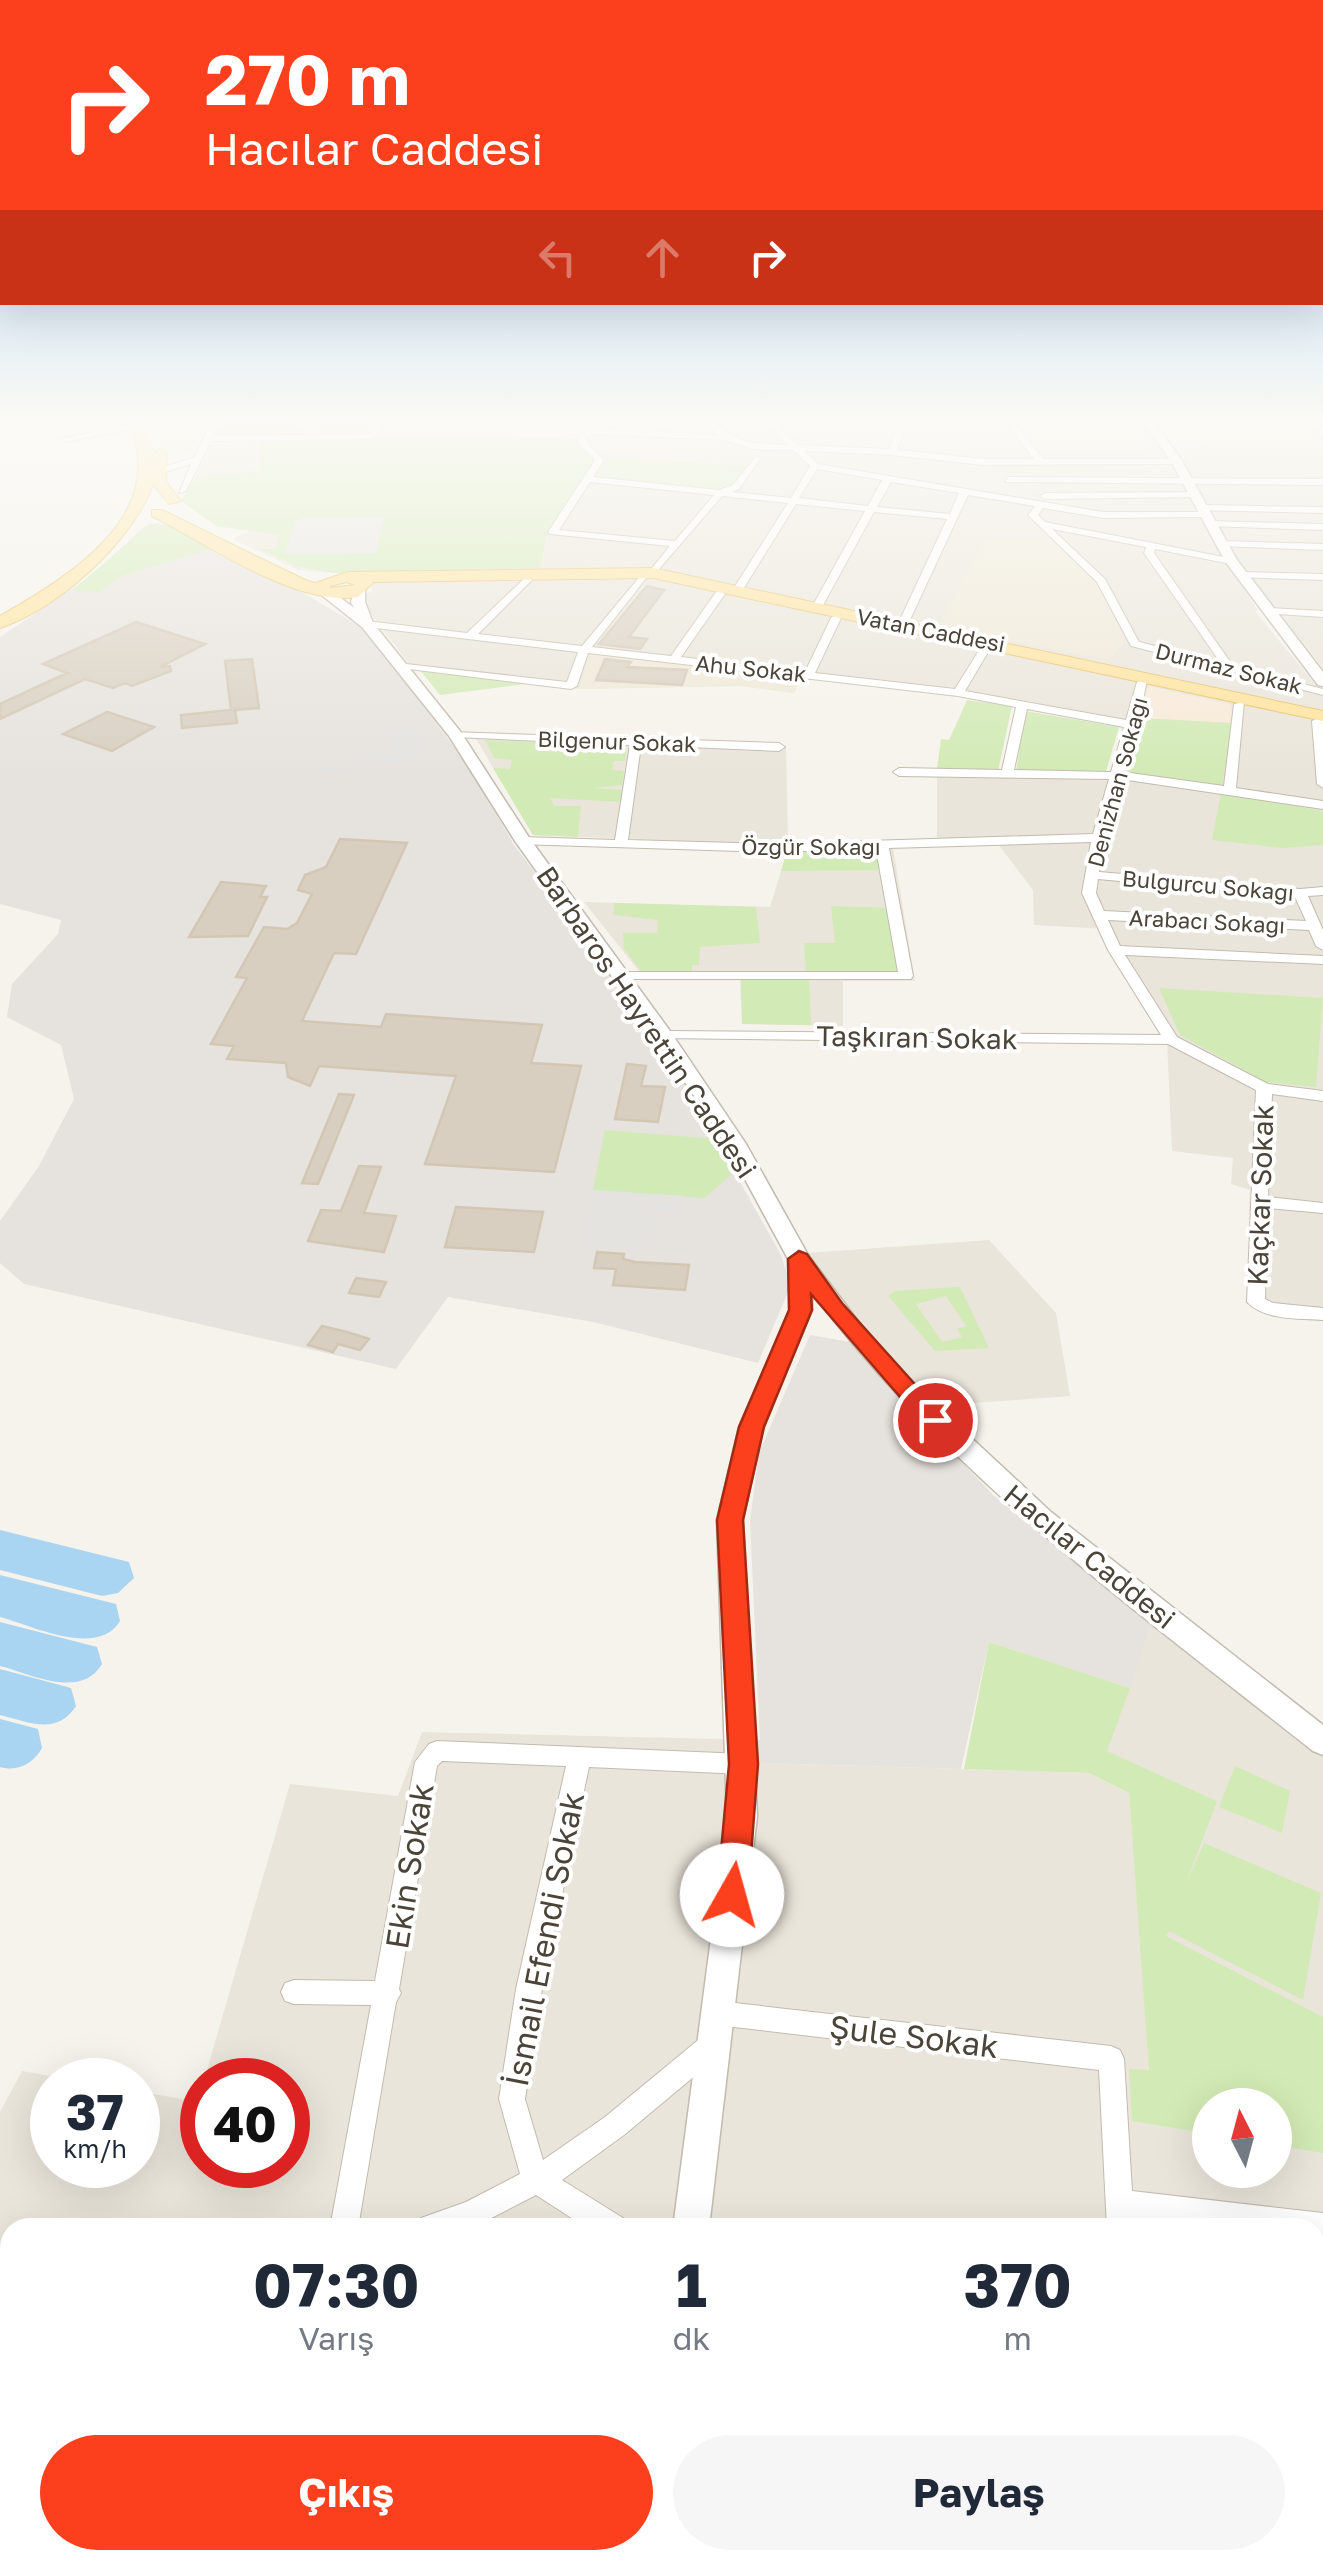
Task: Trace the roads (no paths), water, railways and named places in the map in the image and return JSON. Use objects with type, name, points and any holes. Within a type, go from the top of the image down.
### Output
[{"type":"main road","points":[[0,623],[93,560],[119,536]]},
{"type":"main road","points":[[0,632],[76,584],[122,536]]},
{"type":"main road","points":[[205,536],[270,572],[323,592],[355,584]]},
{"type":"main road","points":[[231,536],[266,560],[305,574],[355,584]]},
{"type":"main road","name":"Vatan Caddesi","points":[[355,584],[648,575]]},
{"type":"main road","name":"Vatan Caddesi","points":[[355,584],[648,575],[1321,720]]},
{"type":"main road","points":[[323,592],[323,583],[355,584]]},
{"type":"main road","name":"Vatan Caddesi","points":[[728,592],[902,624],[1321,720]]},
{"type":"street","points":[[593,536],[676,544]]},
{"type":"street","points":[[401,664],[572,686],[584,650],[683,536]]},
{"type":"street","points":[[674,660],[768,536]]},
{"type":"street","points":[[817,607],[857,536]]},
{"type":"street","points":[[902,624],[942,536]]},
{"type":"street","name":"Durmaz Sokak","points":[[1055,536],[1102,581],[1135,644],[1323,692]]},
{"type":"street","points":[[1101,536],[1231,561]]},
{"type":"street","points":[[1217,536],[1231,561],[1323,682]]},
{"type":"street","points":[[1222,544],[1323,547]]},
{"type":"street","points":[[1152,546],[1150,553],[1230,669]]},
{"type":"street","points":[[1242,575],[1320,577],[1323,589]]},
{"type":"street","points":[[470,636],[529,577]]},
{"type":"street","points":[[355,584],[368,624]]},
{"type":"street","points":[[323,592],[368,624]]},
{"type":"street","points":[[1268,611],[1323,614]]},
{"type":"street","points":[[810,674],[836,618]]},
{"type":"street","name":"Ahu Sokak","points":[[368,624],[958,693],[1132,725]]},
{"type":"street","name":"Barbaros Hayrettin Caddesi","points":[[368,624],[455,734],[523,841],[622,976],[736,1144],[799,1259],[800,1310],[752,1427],[730,1520],[743,1764],[742,1816],[692,2218]]},
{"type":"street","points":[[958,693],[986,647]]},
{"type":"street","name":"Denizhan Sokağı","points":[[1143,682],[1120,776],[1098,838],[1089,893],[1115,950],[1171,1040]]},
{"type":"street","points":[[1007,775],[1022,704]]},
{"type":"street","points":[[1230,790],[1240,704]]},
{"type":"street","points":[[1321,720],[1323,784]]},
{"type":"street","name":"Bilgenur Sokak","points":[[455,734],[779,748]]},
{"type":"street","points":[[621,843],[636,742]]},
{"type":"street","points":[[899,772],[1120,776],[1323,805]]},
{"type":"street","name":"Özgür Sokağı","points":[[523,841],[773,848],[1098,838]]},
{"type":"street","points":[[622,976],[906,976],[882,846]]},
{"type":"street","name":"Bulgurcu Sokağı","points":[[1092,875],[1300,893],[1323,891]]},
{"type":"street","points":[[1300,893],[1323,946]]},
{"type":"street","name":"Arabacı Sokağı","points":[[1099,915],[1314,926]]},
{"type":"street","points":[[1115,950],[1323,960]]},
{"type":"street","name":"Taşkıran Sokak","points":[[662,1035],[1171,1040]]},
{"type":"street","points":[[1171,1040],[1264,1088],[1323,1096]]},
{"type":"street","name":"Kaçkar Sokak","points":[[1264,1088],[1256,1302],[1269,1309],[1323,1314]]},
{"type":"street","points":[[1262,1202],[1323,1208]]},
{"type":"street","name":"Hacılar Caddesi","points":[[799,1259],[834,1309],[912,1398],[1003,1488],[1323,1742]]},
{"type":"street","name":"Ekin Sokak","points":[[346,2218],[426,1762],[438,1751],[743,1764]]},
{"type":"street","name":"İsmail Efendi Sokak","points":[[536,2178],[512,2100],[529,1989],[580,1756]]},
{"type":"street","points":[[294,1992],[388,1992]]},
{"type":"street","name":"Şule Sokak","points":[[717,2013],[1111,2059],[1121,2215]]},
{"type":"street","points":[[465,2218],[600,2139],[713,2045]]},
{"type":"street","points":[[536,2178],[597,2218]]},
{"type":"street","points":[[1121,2215],[1168,2218]]},
{"type":"water","points":[[0,1530],[129,1562],[134,1578],[118,1593],[102,1596],[0,1570]]},
{"type":"water","points":[[0,1575],[116,1604],[120,1621],[110,1632],[81,1638],[0,1617]]},
{"type":"water","points":[[0,1622],[97,1647],[102,1664],[93,1675],[69,1683],[0,1666]]},
{"type":"water","points":[[0,1669],[71,1688],[76,1706],[51,1724],[0,1715]]},
{"type":"water","points":[[0,1719],[38,1729],[42,1748],[30,1762],[13,1768],[0,1767]]}]
